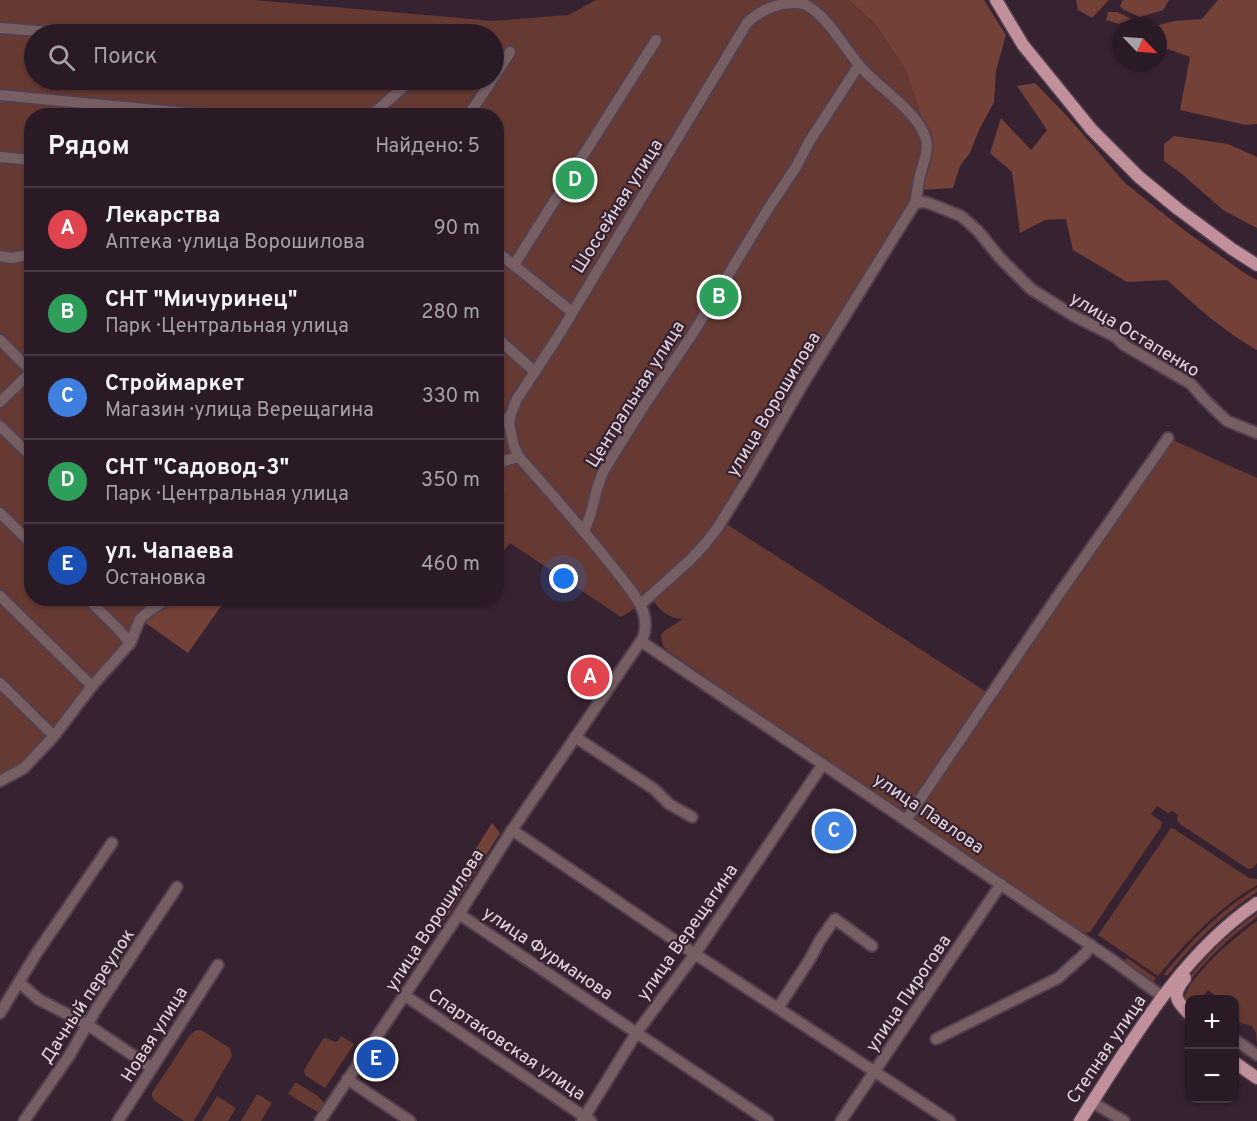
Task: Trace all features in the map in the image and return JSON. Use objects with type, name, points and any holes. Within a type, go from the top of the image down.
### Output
[{"type":"main road","points":[[996,0],[1023,45],[1092,130],[1139,177],[1178,209],[1232,249],[1257,264]]},
{"type":"main road","points":[[1185,1009],[1177,1000],[1176,991],[1204,946],[1257,903]]},
{"type":"main road","name":"Степная улица","points":[[1080,1121],[1163,997],[1204,946]]},
{"type":"main road","name":"улица Павлова","points":[[1163,997],[1185,1017]]},
{"type":"main road","points":[[1239,1065],[1257,1078]]},
{"type":"street","points":[[793,0],[805,4],[822,17],[859,65],[899,102],[924,135],[927,147],[915,203]]},
{"type":"street","name":"Шоссейная улица","points":[[509,424],[518,399],[747,23],[770,5],[793,0]]},
{"type":"street","points":[[0,28],[24,30]]},
{"type":"street","points":[[514,265],[656,40]]},
{"type":"street","points":[[504,61],[510,52]]},
{"type":"street","name":"Центральная улица","points":[[584,532],[603,472],[695,330],[796,167],[809,142],[859,65]]},
{"type":"street","points":[[380,108],[400,90]]},
{"type":"street","points":[[473,108],[485,90]]},
{"type":"street","points":[[0,95],[134,108]]},
{"type":"street","points":[[0,157],[24,159]]},
{"type":"street","name":"улица Остапенко","points":[[915,203],[924,202],[961,216],[978,231],[1000,258],[1031,289],[1074,316],[1116,337],[1124,345],[1191,384],[1227,421],[1257,434]]},
{"type":"street","name":"улица Ворошилова","points":[[640,605],[690,560],[717,527],[915,203]]},
{"type":"street","points":[[0,256],[11,258],[24,256]]},
{"type":"street","points":[[504,257],[572,312]]},
{"type":"street","points":[[0,340],[24,365]]},
{"type":"street","points":[[504,344],[535,372]]},
{"type":"street","points":[[0,402],[24,379]]},
{"type":"street","points":[[504,420],[509,424],[519,457],[634,594],[645,618],[642,642]]},
{"type":"street","points":[[0,426],[24,449]]},
{"type":"street","points":[[906,820],[1168,438]]},
{"type":"street","points":[[504,460],[519,457]]},
{"type":"street","points":[[0,513],[24,536]]},
{"type":"street","points":[[0,596],[92,686]]},
{"type":"street","points":[[95,606],[130,643]]},
{"type":"street","points":[[1,778],[24,768],[54,736],[92,686],[130,643],[140,620],[157,606]]},
{"type":"street","name":"улица Ворошилова","points":[[320,1121],[459,914],[512,830],[642,642]]},
{"type":"street","name":"улица Павлова","points":[[642,642],[1091,945],[1163,997]]},
{"type":"street","points":[[0,683],[54,736]]},
{"type":"street","points":[[575,737],[654,789],[669,804],[692,817]]},
{"type":"street","name":"улица Верещагина","points":[[586,1119],[637,1032],[695,954],[823,764]]},
{"type":"street","points":[[512,830],[695,954],[950,1121]]},
{"type":"street","points":[[0,1014],[62,915],[112,843]]},
{"type":"street","name":"улица Пирогова","points":[[842,1121],[1001,884]]},
{"type":"street","name":"Дачный переулок","points":[[24,1121],[69,1056],[97,1008],[177,887]]},
{"type":"street","name":"улица Фурманова","points":[[459,914],[768,1121]]},
{"type":"street","points":[[778,1008],[835,919],[873,946]]},
{"type":"street","points":[[936,1039],[1058,978],[1085,954],[1091,945]]},
{"type":"street","name":"Новая улица","points":[[118,1121],[218,965]]},
{"type":"street","points":[[20,983],[38,999],[88,1025],[152,1068]]},
{"type":"street","name":"Спартаковская улица","points":[[404,996],[586,1119]]},
{"type":"street","points":[[1239,1042],[1257,1055]]},
{"type":"street","points":[[347,1079],[410,1121]]},
{"type":"street","points":[[1092,1102],[1124,1121]]},
{"type":"shaded area","points":[[0,0],[253,0],[494,21],[568,15],[596,0],[849,0],[876,25],[906,71],[921,116],[928,147],[918,191],[722,521],[991,695],[908,817],[667,650],[663,646],[661,635],[683,619],[665,613],[652,598],[621,617],[510,543],[504,551],[504,108],[24,108],[24,606],[157,606],[149,611],[130,643],[54,736],[0,781]]},
{"type":"shaded area","points":[[849,0],[984,0],[1006,35],[996,71],[994,102],[970,153],[960,166],[953,188],[921,190],[928,147],[921,116],[906,71],[876,25]]},
{"type":"shaded area","points":[[1076,0],[1109,0],[1092,18],[1078,10]]},
{"type":"shaded area","points":[[1123,0],[1169,0],[1163,10],[1140,17],[1120,6]]},
{"type":"shaded area","points":[[1218,0],[1257,0],[1257,124],[1246,125],[1180,110],[1190,57],[1167,49],[1167,23],[1202,19]]},
{"type":"shaded area","points":[[1108,12],[1117,12],[1130,18],[1113,18],[1113,22],[1106,20]]},
{"type":"shaded area","points":[[1035,83],[1125,183],[1184,230],[1257,280],[1257,350],[1221,327],[1167,280],[1127,282],[1073,250],[1066,219],[1045,220],[1020,233],[1012,172],[990,153],[1001,118],[1031,150],[1047,130],[1017,86]]},
{"type":"shaded area","points":[[1174,136],[1228,144],[1257,157],[1257,228],[1223,210],[1164,161],[1164,144]]},
{"type":"shaded area","points":[[1168,438],[1257,478],[1257,863],[1253,868],[1248,869],[1180,824],[1177,820],[1178,815],[1172,811],[1168,813],[1157,806],[1151,814],[1162,822],[1161,827],[1090,932],[1084,933],[917,822],[915,817]]},
{"type":"shaded area","points":[[159,606],[221,606],[188,653],[140,619]]},
{"type":"shaded area","points":[[492,823],[500,833],[449,914],[438,926],[428,925]]},
{"type":"shaded area","points":[[1171,828],[1249,878],[1257,879],[1257,885],[1229,904],[1204,926],[1158,976],[1098,935]]},
{"type":"shaded area","points":[[1257,888],[1257,892],[1232,910],[1198,941],[1167,976],[1164,974],[1207,927]]},
{"type":"shaded area","points":[[1257,913],[1257,917],[1227,941],[1184,988],[1182,987],[1216,947]]},
{"type":"shaded area","points":[[1257,921],[1257,1045],[1256,1033],[1252,1026],[1239,1022],[1239,995],[1214,995],[1208,990],[1204,995],[1185,995],[1190,985],[1205,967]]},
{"type":"shaded area","points":[[1127,958],[1156,978],[1154,981],[1134,970],[1125,960]]},
{"type":"shaded area","points":[[196,1030],[201,1030],[230,1048],[232,1056],[194,1121],[184,1121],[155,1101],[152,1093],[190,1035]]},
{"type":"shaded area","points":[[341,1036],[354,1044],[325,1088],[305,1075],[304,1070],[323,1039],[335,1042]]},
{"type":"shaded area","points":[[295,1083],[318,1096],[324,1103],[319,1113],[288,1094]]},
{"type":"shaded area","points":[[257,1094],[272,1103],[261,1121],[241,1121]]},
{"type":"shaded area","points":[[217,1096],[236,1108],[228,1121],[202,1121]]},
{"type":"place","name":"СНТ \"Садовод-3\"","points":[[575,180]]},
{"type":"place","name":"СНТ \"Мичуринец\"","points":[[719,297]]},
{"type":"place","name":"Лекарства","points":[[590,677]]},
{"type":"place","name":"Строймаркет","points":[[834,831]]},
{"type":"place","name":"ул. Чапаева","points":[[376,1059]]}]
